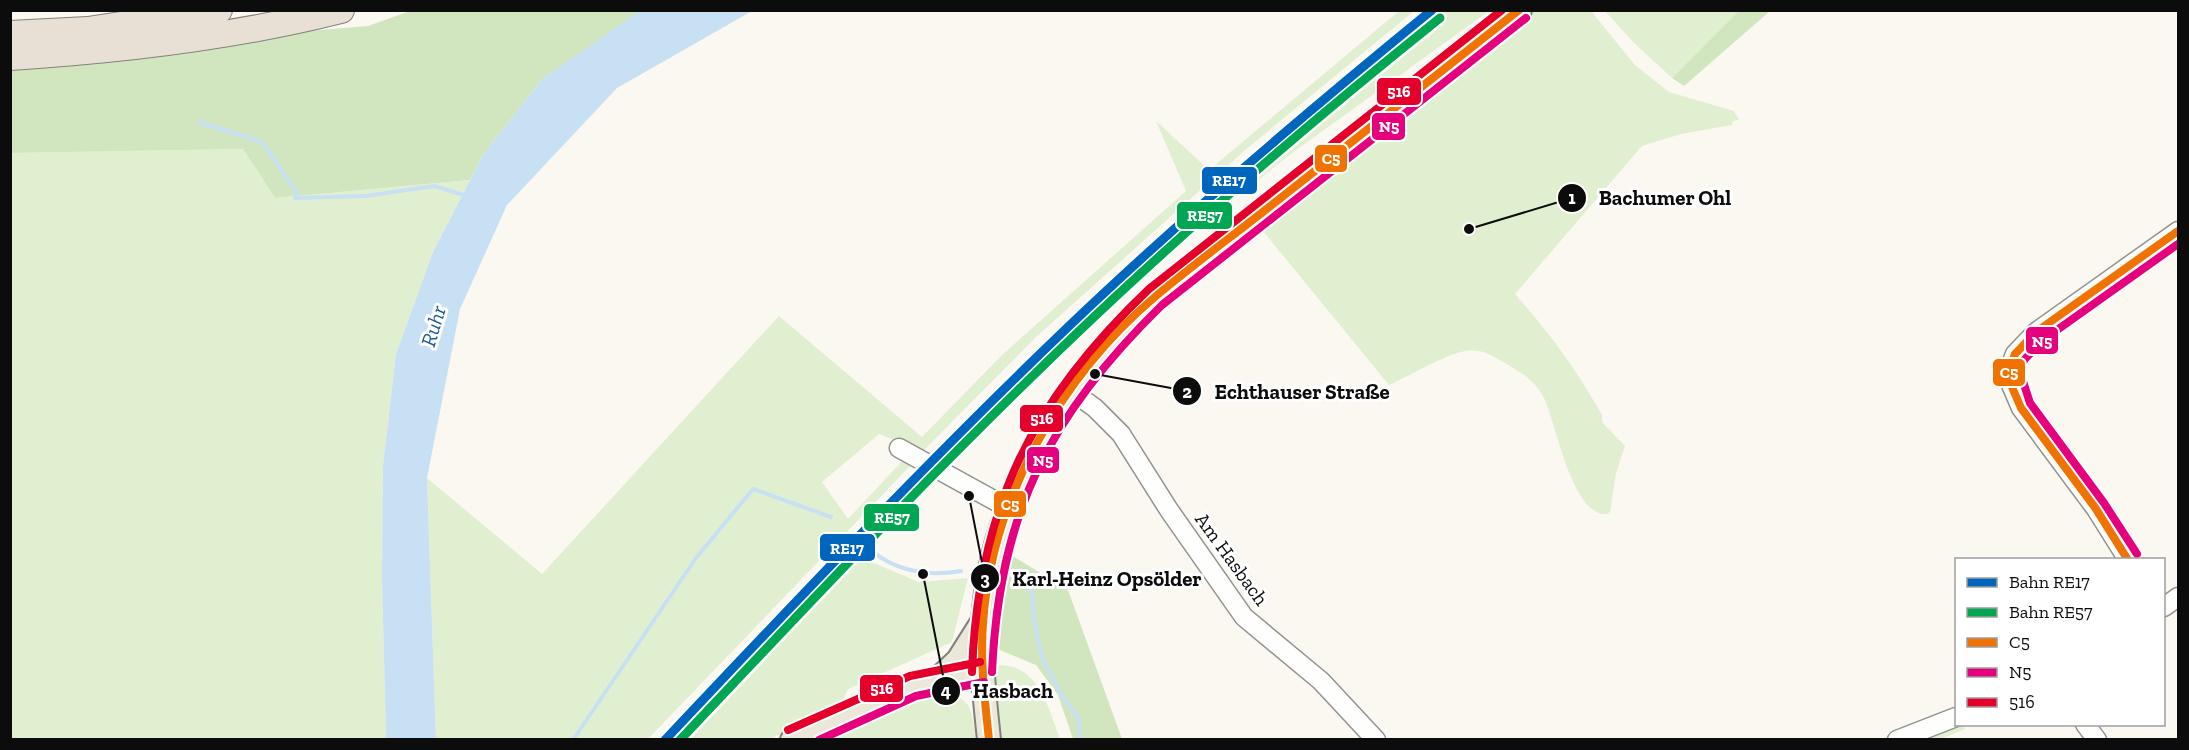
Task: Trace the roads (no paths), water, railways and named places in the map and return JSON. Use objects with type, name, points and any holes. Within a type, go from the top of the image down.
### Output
[{"type":"highway","points":[[10,34],[88,30],[219,10]]},
{"type":"highway","points":[[10,57],[91,52],[289,23],[341,10]]},
{"type":"main road","points":[[989,740],[982,672],[983,621],[987,586],[1008,508],[1029,459],[1070,390],[1124,325],[1155,297],[1521,10]]},
{"type":"main road","points":[[939,678],[958,660],[983,621]]},
{"type":"main road","points":[[792,740],[892,693],[939,678],[982,672]]},
{"type":"street","points":[[2127,558],[2096,509],[2021,408],[2009,380],[2009,370],[2015,354],[2036,332],[2178,231]]},
{"type":"street","name":"Am Hasbach","points":[[1070,390],[1095,408],[1121,434],[1169,510],[1244,617],[1321,681],[1376,740]]},
{"type":"street","points":[[899,448],[1008,508]]},
{"type":"street","points":[[2165,606],[2178,597]]},
{"type":"street","points":[[1897,740],[1955,717]]},
{"type":"street","points":[[2086,726],[2097,740]]},
{"type":"water","name":"Ruhr","points":[[641,10],[752,11],[617,88],[507,205],[460,309],[427,478],[436,739],[386,739],[382,578],[383,465],[396,354],[433,252],[483,155],[541,80]]},
{"type":"waterway","points":[[199,122],[262,142],[296,191],[295,198],[366,196],[434,186],[467,196]]},
{"type":"waterway","points":[[573,740],[696,558],[753,489],[831,517]]},
{"type":"waterway","points":[[866,546],[887,561],[911,570],[935,573],[961,571]]},
{"type":"waterway","points":[[1010,577],[1026,582],[1033,597],[1033,613],[1042,658],[1064,699],[1078,717],[1080,740]]},
{"type":"rail line","name":"RE17","points":[[665,740],[914,480],[1067,328],[1247,165],[1432,10]]},
{"type":"rail line","name":"RE57","points":[[680,740],[825,586],[1074,336],[1254,173],[1440,18]]},
{"type":"place","name":"Bachumer Ohl","points":[[1469,229]]},
{"type":"place","name":"Echthauser Straße","points":[[1095,374]]},
{"type":"place","name":"Karl-Heinz Opsölder","points":[[969,496]]},
{"type":"place","name":"Hasbach","points":[[923,574]]}]
